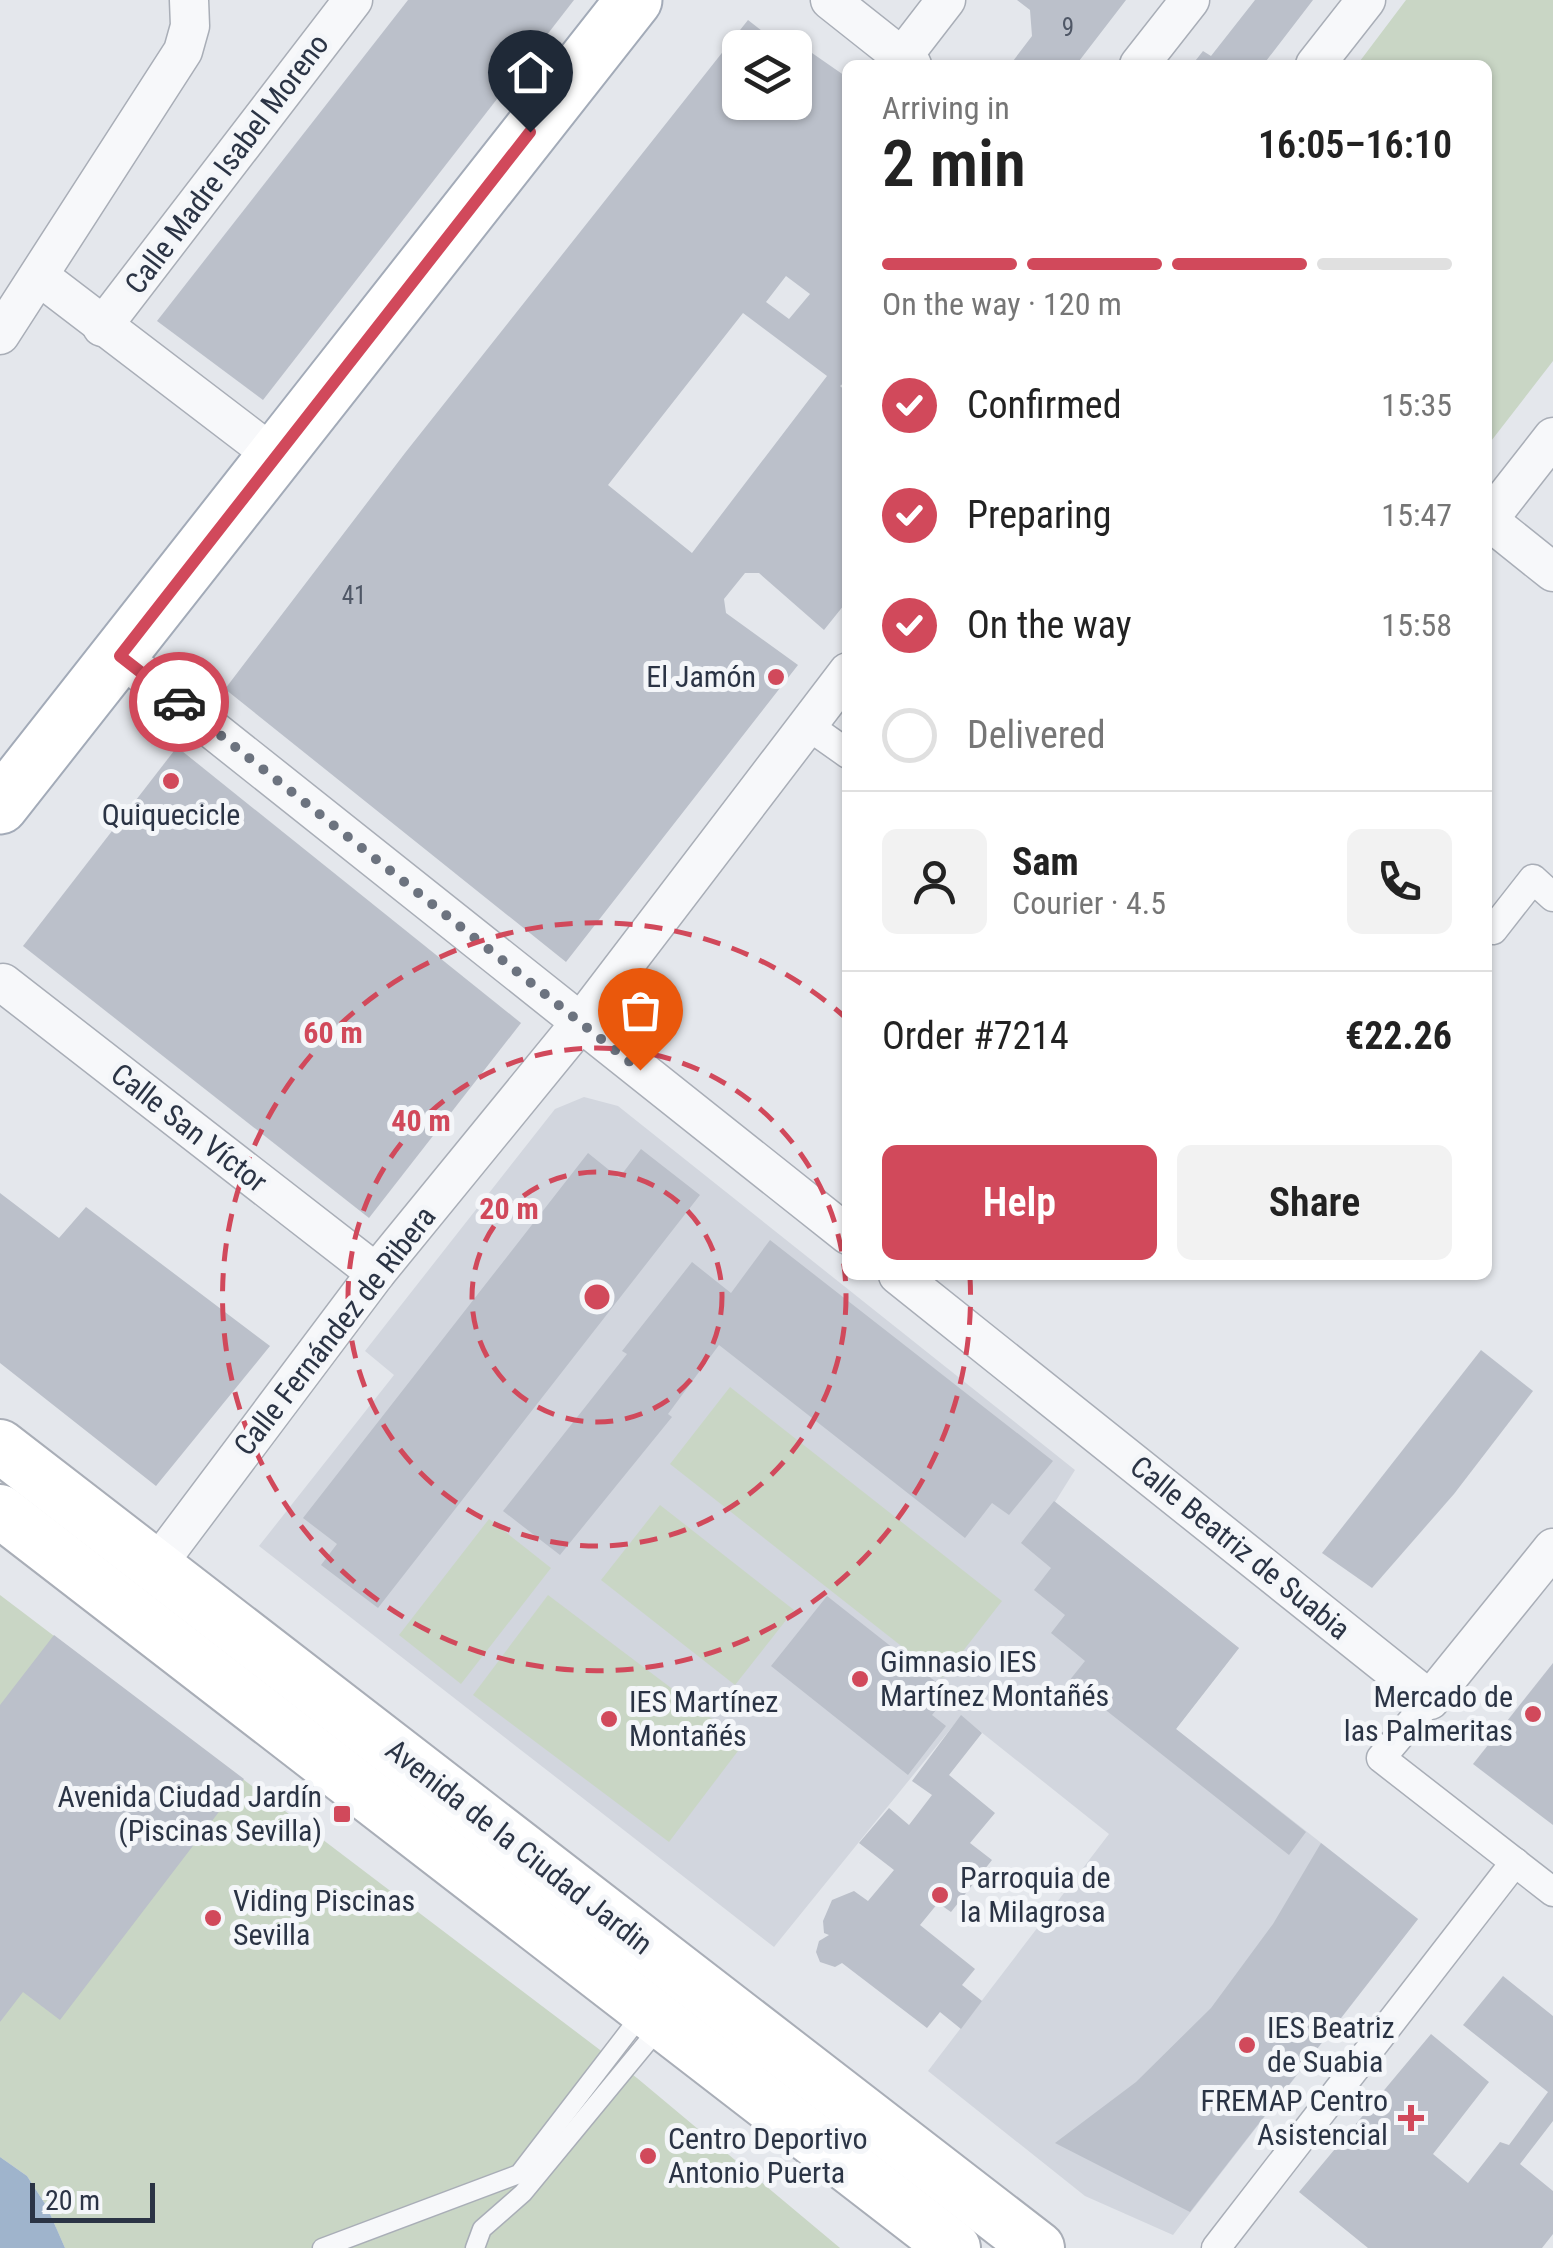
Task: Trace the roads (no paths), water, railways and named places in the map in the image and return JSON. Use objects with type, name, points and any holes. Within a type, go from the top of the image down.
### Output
[{"type":"main road","points":[[0,806],[634,0]]},
{"type":"main road","name":"Avenida de la Ciudad Jardin","points":[[0,1446],[1038,2248]]},
{"type":"main road","name":"Avenida de la Ciudad Jardin","points":[[0,1511],[954,2248]]},
{"type":"street","name":"Calle Madre Isabel Moreno","points":[[102,327],[353,0]]},
{"type":"street","points":[[830,0],[906,60]]},
{"type":"street","points":[[908,60],[946,0]]},
{"type":"street","points":[[1143,60],[1190,0]]},
{"type":"street","points":[[1319,60],[1366,0]]},
{"type":"street","points":[[0,334],[183,51],[190,26],[189,1]]},
{"type":"street","points":[[39,276],[276,457]]},
{"type":"street","points":[[1492,515],[1553,437]]},
{"type":"street","points":[[1492,523],[1553,572]]},
{"type":"street","points":[[120,656],[842,1230]]},
{"type":"street","name":"Calle Fernández de Ribera","points":[[156,1566],[376,1273],[580,1022],[842,680]]},
{"type":"street","points":[[806,725],[842,750]]},
{"type":"street","points":[[1492,929],[1533,880],[1553,897]]},
{"type":"street","name":"Calle San Víctor","points":[[3,982],[376,1273]]},
{"type":"street","name":"Calle Beatriz de Suabia","points":[[904,1280],[1430,1700]]},
{"type":"street","points":[[1553,1548],[1382,1758],[1553,1892]]},
{"type":"street","points":[[1216,2248],[1515,1862]]},
{"type":"lane","points":[[322,2248],[518,2174],[653,2016]]},
{"type":"lane","points":[[475,2248],[482,2229],[523,2193],[619,2080],[653,2016]]},
{"type":"water","points":[[0,2157],[27,2176],[47,2207],[65,2248],[0,2248]]},
{"type":"place","name":"El Jamón","points":[[776,677]]},
{"type":"place","name":"Quiquecicle","points":[[171,781]]},
{"type":"place","name":"Gimnasio IES Martínez Montañés","points":[[860,1679]]},
{"type":"place","name":"Mercado de las Palmeritas","points":[[1533,1714]]},
{"type":"place","name":"IES Martínez Montañés","points":[[609,1719]]},
{"type":"place","name":"Avenida Ciudad Jardín (Piscinas Sevilla)","points":[[342,1814]]},
{"type":"place","name":"Parroquia de la Milagrosa","points":[[940,1895]]},
{"type":"place","name":"Viding Piscinas Sevilla","points":[[213,1918]]},
{"type":"place","name":"IES Beatriz de Suabia","points":[[1247,2045]]},
{"type":"place","name":"FREMAP Centro Asistencial","points":[[1411,2118]]},
{"type":"place","name":"Centro Deportivo Antonio Puerta","points":[[648,2156]]}]
